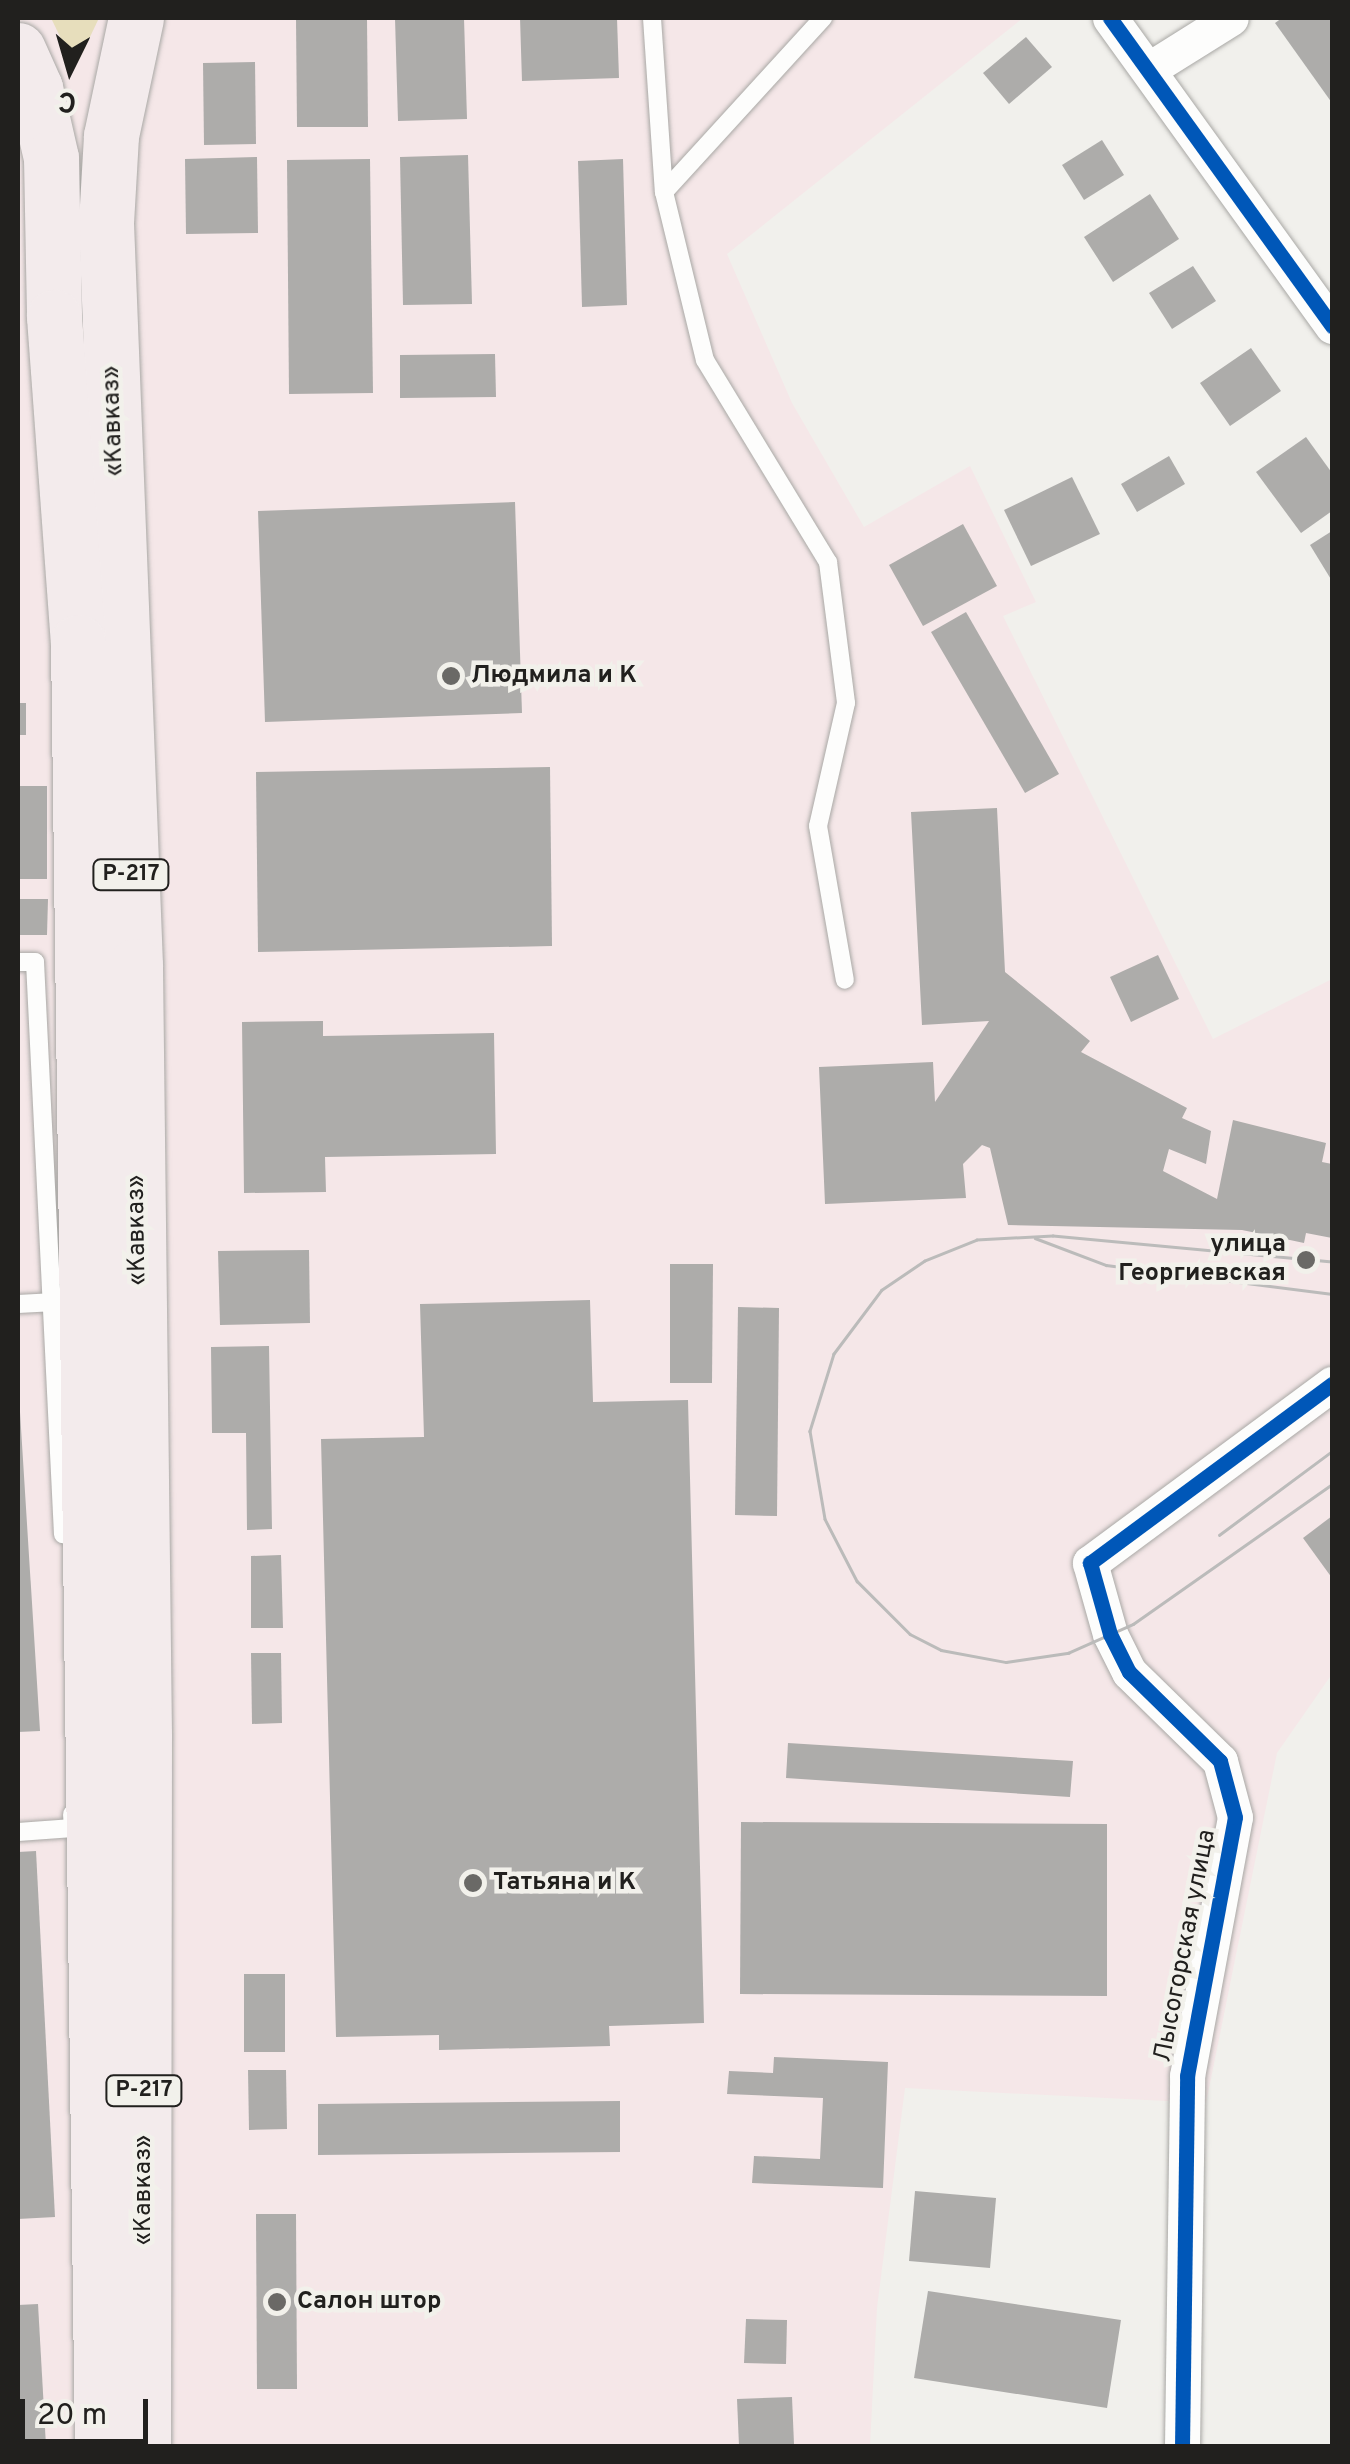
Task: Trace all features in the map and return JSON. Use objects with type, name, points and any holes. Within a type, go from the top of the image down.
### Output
[{"type":"main road","name":"«Кавказ»","points":[[136,18],[112,136],[106,224],[135,966],[144,1736],[143,2446]]},
{"type":"main road","name":"«Кавказ»","points":[[18,50],[35,88],[51,158],[54,318],[78,642],[102,2446]]},
{"type":"street","points":[[1110,18],[1151,68],[1332,326]]},
{"type":"street","points":[[1151,68],[1230,18]]},
{"type":"street","name":"Лысогорская улица","points":[[1182,2446],[1187,2076],[1236,1817],[1220,1761],[1130,1672],[1110,1634],[1090,1563],[1332,1384]]},
{"type":"lane","points":[[652,18],[664,192],[705,360],[828,562],[846,703],[818,826],[846,980]]},
{"type":"lane","points":[[664,192],[823,18]]},
{"type":"lane","points":[[18,962],[35,962],[55,1302],[64,1555]]},
{"type":"lane","points":[[18,1304],[55,1302]]},
{"type":"lane","points":[[18,1832],[73,1828],[72,1790]]},
{"type":"shaded area","points":[[18,18],[1023,18],[727,254],[792,403],[864,527],[970,466],[1036,602],[1003,616],[1213,1039],[1332,979],[1332,1674],[1277,1753],[1206,2103],[905,2088],[877,2308],[870,2446],[18,2446]]},
{"type":"shaded area","points":[[51,18],[99,18],[79,60],[68,53]]},
{"type":"building","points":[[296,18],[367,18],[368,127],[297,127]]},
{"type":"building","points":[[395,18],[464,18],[467,119],[398,121]]},
{"type":"building","points":[[520,18],[617,18],[619,78],[522,81]]},
{"type":"building","points":[[1282,18],[1332,18],[1332,103],[1275,23]]},
{"type":"building","points":[[1026,37],[1052,67],[1009,104],[983,73]]},
{"type":"building","points":[[255,62],[256,144],[204,145],[203,63]]},
{"type":"building","points":[[1102,140],[1124,175],[1084,200],[1062,165]]},
{"type":"building","points":[[468,155],[472,304],[403,305],[400,157]]},
{"type":"building","points":[[257,157],[258,233],[186,234],[185,159]]},
{"type":"building","points":[[370,159],[373,393],[289,394],[287,160]]},
{"type":"building","points":[[623,159],[627,305],[582,307],[578,161]]},
{"type":"building","points":[[1150,194],[1179,239],[1113,282],[1084,237]]},
{"type":"building","points":[[1193,266],[1216,301],[1172,329],[1149,293]]},
{"type":"building","points":[[1251,348],[1281,391],[1230,426],[1200,383]]},
{"type":"building","points":[[495,354],[496,397],[400,398],[400,355]]},
{"type":"building","points":[[1306,437],[1332,473],[1332,511],[1301,533],[1256,472]]},
{"type":"building","points":[[1169,456],[1185,484],[1137,512],[1121,484]]},
{"type":"building","points":[[1072,477],[1100,534],[1031,566],[1004,510]]},
{"type":"building","points":[[515,502],[522,713],[265,722],[258,511]]},
{"type":"building","points":[[963,524],[997,586],[923,626],[889,565]]},
{"type":"building","points":[[1332,531],[1332,581],[1310,545]]},
{"type":"building","points":[[966,612],[1059,774],[1025,793],[931,632]]},
{"type":"building","points":[[18,703],[26,703],[26,735],[18,735]]},
{"type":"building","points":[[550,767],[552,946],[258,952],[256,772]]},
{"type":"building","points":[[18,786],[47,786],[47,879],[18,879]]},
{"type":"building","points":[[997,808],[1005,972],[1090,1041],[1081,1052],[1187,1108],[1182,1118],[1211,1131],[1206,1164],[1169,1149],[1163,1171],[1217,1199],[1233,1120],[1326,1143],[1322,1162],[1332,1164],[1332,1238],[1306,1233],[1304,1243],[1242,1230],[1008,1225],[990,1148],[982,1145],[963,1164],[966,1198],[825,1204],[819,1067],[933,1062],[935,1102],[989,1021],[922,1025],[911,812]]},
{"type":"building","points":[[18,899],[48,899],[47,935],[18,935]]},
{"type":"building","points":[[1158,955],[1179,999],[1131,1022],[1110,977]]},
{"type":"building","points":[[323,1021],[323,1036],[494,1033],[496,1154],[325,1157],[326,1192],[244,1193],[242,1022]]},
{"type":"building","points":[[309,1250],[310,1323],[220,1325],[218,1251]]},
{"type":"building","points":[[670,1264],[713,1264],[712,1383],[670,1383]]},
{"type":"building","points":[[590,1300],[593,1402],[688,1400],[704,2023],[609,2026],[610,2046],[439,2050],[439,2035],[336,2037],[321,1439],[424,1437],[420,1304]]},
{"type":"building","points":[[738,1307],[779,1308],[777,1516],[735,1515]]},
{"type":"building","points":[[269,1346],[272,1529],[247,1530],[246,1433],[212,1433],[211,1347]]},
{"type":"building","points":[[18,1380],[40,1731],[18,1732]]},
{"type":"building","points":[[1332,1516],[1332,1578],[1303,1538]]},
{"type":"building","points":[[281,1555],[283,1628],[251,1628],[251,1556]]},
{"type":"building","points":[[251,1653],[281,1653],[282,1723],[252,1724]]},
{"type":"building","points":[[788,1743],[1073,1761],[1070,1797],[786,1778]]},
{"type":"building","points":[[741,1822],[1107,1824],[1107,1996],[740,1994]]},
{"type":"building","points":[[36,1851],[55,2217],[18,2219],[18,1852]]},
{"type":"building","points":[[244,1974],[285,1974],[285,2052],[244,2052]]},
{"type":"building","points":[[774,2057],[888,2062],[883,2188],[752,2183],[754,2156],[820,2159],[823,2098],[727,2094],[729,2071],[773,2073]]},
{"type":"building","points":[[248,2070],[286,2070],[287,2129],[249,2130]]},
{"type":"building","points":[[620,2101],[620,2152],[318,2155],[318,2104]]},
{"type":"building","points":[[915,2191],[996,2198],[990,2268],[909,2261]]},
{"type":"building","name":"Салон штор","points":[[256,2214],[296,2214],[297,2389],[257,2389]]},
{"type":"building","points":[[928,2291],[1121,2320],[1107,2408],[914,2378]]},
{"type":"building","points":[[38,2304],[46,2446],[18,2446],[18,2305]]},
{"type":"building","points":[[746,2319],[787,2320],[786,2364],[744,2363]]},
{"type":"building","points":[[792,2397],[794,2444],[739,2446],[737,2399]]},
{"type":"tram line","points":[[1332,1262],[1053,1236],[977,1240],[925,1261],[882,1290],[834,1354],[810,1431],[825,1519],[857,1581],[910,1634],[941,1650],[1006,1662],[1068,1653],[1133,1624],[1332,1484]]},
{"type":"tram line","points":[[1035,1238],[1106,1265],[1332,1294]]},
{"type":"tram line","points":[[1219,1535],[1332,1451]]},
{"type":"cycle path","points":[[1110,18],[1332,326]]},
{"type":"cycle path","points":[[1182,2446],[1187,2076],[1235,1817],[1220,1761],[1129,1672],[1110,1634],[1090,1563],[1332,1384]]},
{"type":"place","name":"Людмила и К","points":[[451,676]]},
{"type":"place","name":"улица Георгиевская","points":[[1306,1260]]},
{"type":"place","name":"Татьяна и К","points":[[473,1883]]},
{"type":"place","name":"Салон штор","points":[[277,2302]]}]
